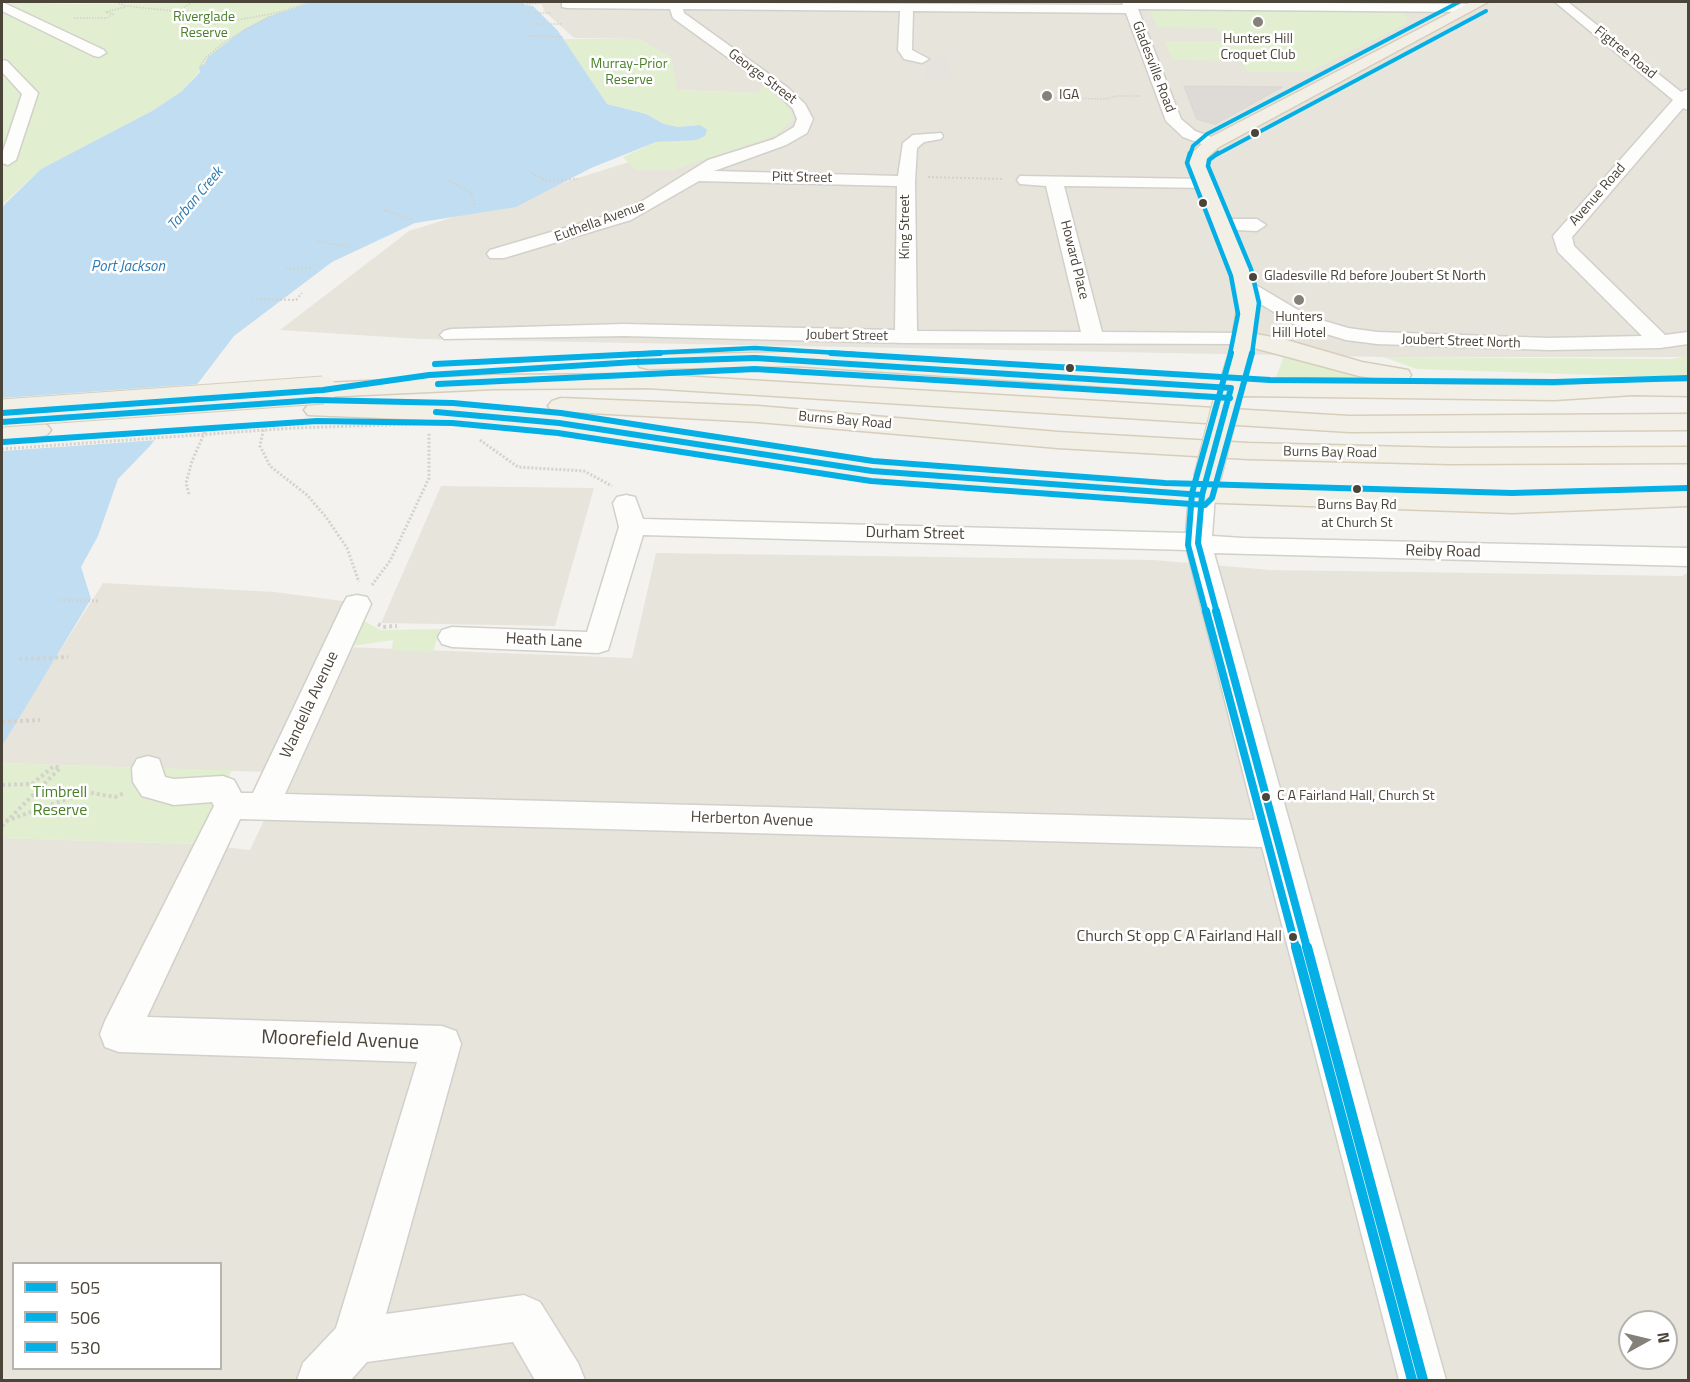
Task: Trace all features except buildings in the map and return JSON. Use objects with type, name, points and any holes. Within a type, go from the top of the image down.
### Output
[{"type":"main road","points":[[1204,487],[1244,339],[1245,288],[1203,184],[1197,159],[1201,152],[1213,143],[1475,5]]},
{"type":"main road","points":[[1245,288],[1299,339],[1359,369]]},
{"type":"main road","points":[[1244,339],[1275,344],[1359,369],[1411,377],[1689,389]]},
{"type":"main road","points":[[320,400],[429,375],[635,362],[755,358],[1230,392],[1554,393],[1628,388]]},
{"type":"main road","name":"Burns Bay Road","points":[[2,433],[494,382],[647,381],[1315,422],[1689,422]]},
{"type":"main road","points":[[320,400],[559,423],[872,471],[1512,504],[1689,498]]},
{"type":"main road","name":"Burns Bay Road","points":[[2,413],[320,400],[412,405],[609,407],[758,414],[1058,440],[1248,452],[1449,456],[1689,454]]},
{"type":"street","name":"Figtree Road","points":[[1561,2],[1686,99]]},
{"type":"street","points":[[567,4],[705,3],[907,7],[1475,5]]},
{"type":"street","name":"George Street","points":[[675,4],[678,15],[782,90],[800,107],[805,119],[801,130],[780,142],[714,164],[697,176]]},
{"type":"street","points":[[1410,4],[1431,28]]},
{"type":"street","points":[[6,5],[99,53]]},
{"type":"street","name":"Gladesville Road","points":[[1130,5],[1174,121],[1189,134],[1213,143]]},
{"type":"street","points":[[907,7],[904,50],[909,56],[922,59]]},
{"type":"street","points":[[2,64],[30,93],[8,160]]},
{"type":"street","name":"Avenue Road","points":[[1660,342],[1565,248],[1562,236],[1686,99]]},
{"type":"street","name":"King Street","points":[[906,338],[906,181],[909,146],[919,138],[935,136]]},
{"type":"street","name":"Pitt Street","points":[[697,176],[906,181]]},
{"type":"street","name":"Euthella Avenue","points":[[497,254],[625,216],[697,176]]},
{"type":"street","points":[[1026,180],[1203,184]]},
{"type":"street","name":"Howard Place","points":[[1054,181],[1093,338]]},
{"type":"street","points":[[1220,225],[1257,225]]},
{"type":"street","name":"Joubert Street North","points":[[1245,288],[1300,320],[1346,334],[1377,338],[1493,344],[1660,342],[1689,338]]},
{"type":"street","name":"Joubert Street","points":[[451,335],[624,330],[906,338],[1244,339]]},
{"type":"street","points":[[1204,487],[1198,543],[1423,1380]]},
{"type":"street","name":"Durham Street","points":[[629,515],[1198,543]]},
{"type":"street","name":"Heath Lane","points":[[452,637],[598,643],[629,515]]},
{"type":"street","name":"Reiby Road","points":[[1198,543],[1244,547],[1689,557]]},
{"type":"street","name":"Wandella Avenue","points":[[246,806],[358,593]]},
{"type":"street","points":[[148,768],[149,782],[153,787],[174,792],[223,789],[246,806]]},
{"type":"street","name":"Herberton Avenue","points":[[246,806],[1275,834]]},
{"type":"street","name":"Moorefield Avenue","points":[[246,806],[119,1034],[442,1044],[355,1341]]},
{"type":"street","points":[[320,1380],[355,1341],[524,1318],[561,1380]]},
{"type":"path","points":[[116,2],[126,6],[192,13],[214,24],[276,13],[311,2]]},
{"type":"path","points":[[176,12],[193,2]]},
{"type":"path","points":[[523,4],[535,4]]},
{"type":"path","points":[[105,12],[126,6]]},
{"type":"path","points":[[201,65],[206,57],[227,40],[276,13]]},
{"type":"path","points":[[528,13],[552,13]]},
{"type":"path","points":[[527,24],[566,24]]},
{"type":"path","points":[[525,36],[564,37]]},
{"type":"path","points":[[1055,99],[1146,96]]},
{"type":"path","points":[[531,173],[547,181],[578,179]]},
{"type":"path","points":[[925,177],[1026,180]]},
{"type":"path","points":[[449,181],[472,194],[475,208]]},
{"type":"path","points":[[384,210],[413,220]]},
{"type":"path","points":[[317,241],[350,246]]},
{"type":"path","points":[[285,269],[313,268]]},
{"type":"path","points":[[252,299],[296,300],[302,293]]},
{"type":"path","points":[[265,420],[260,438],[265,457],[270,465],[307,495],[326,517],[346,548],[358,593]]},
{"type":"path","points":[[189,494],[186,483],[192,461],[210,423]]},
{"type":"path","points":[[2,449],[293,428],[417,424],[427,426],[429,478],[390,561],[358,593]]},
{"type":"path","points":[[479,440],[518,467],[584,471],[608,482],[629,515]]},
{"type":"path","points":[[60,600],[99,601]]},
{"type":"path","points":[[19,659],[68,657]]},
{"type":"path","points":[[2,722],[40,720]]},
{"type":"path","points":[[2,785],[32,783],[54,766],[60,768],[2,826]]},
{"type":"path","points":[[6,821],[12,821],[86,792],[98,792]]},
{"type":"shaded area","points":[[527,2],[1688,2],[1688,357],[1383,357],[420,339],[280,330],[409,231],[629,162],[758,93],[676,90],[671,58],[639,39],[574,38],[544,11],[542,4],[526,5]]},
{"type":"shaded area","points":[[925,57],[949,57],[951,79],[926,78]]},
{"type":"shaded area","points":[[441,486],[594,488],[555,626],[381,623]]},
{"type":"shaded area","points":[[656,553],[1154,560],[1270,570],[1682,576],[1688,573],[1688,1380],[2,1380],[2,838],[196,844],[250,850],[346,647],[632,658]]},
{"type":"shaded area","points":[[103,583],[275,592],[350,602],[266,772],[2,763],[2,742]]},
{"type":"green space","name":"Riverglade Reserve","points":[[2,2],[71,4],[312,2],[286,10],[204,66],[182,91],[152,111],[41,169],[2,205]]},
{"type":"green space","points":[[1148,7],[1399,8],[1410,22],[1309,72],[1248,72],[1240,61],[1173,60],[1164,41],[1225,41],[1217,28],[1157,27]]},
{"type":"green space","name":"Murray-Prior Reserve","points":[[563,39],[639,39],[671,58],[677,90],[758,93],[764,85],[789,108],[794,119],[776,135],[674,170],[635,170],[623,157],[656,142],[696,140],[700,125],[678,127],[664,124],[646,114],[607,104]]},
{"type":"green space","points":[[1284,356],[1369,379],[1373,386],[1274,382]]},
{"type":"green space","points":[[1688,356],[1688,378],[1417,369],[1383,357],[1672,359]]},
{"type":"green space","points":[[360,619],[381,630],[440,629],[433,652],[392,650],[393,640],[346,647]]},
{"type":"green space","name":"Timbrell Reserve","points":[[2,763],[232,770],[196,844],[2,838]]},
{"type":"water","name":"Port Jackson","points":[[312,2],[523,2],[525,5],[533,6],[558,31],[607,104],[646,114],[664,124],[678,127],[700,125],[707,130],[705,136],[696,140],[656,142],[591,168],[516,207],[415,223],[332,262],[234,336],[150,446],[118,479],[98,536],[81,567],[91,599],[2,746],[2,207],[41,169],[152,111],[182,91],[200,72],[199,66],[204,65],[208,57],[243,30],[270,16]]},
{"type":"pier","points":[[200,384],[158,440],[2,451],[2,398]]},
{"type":"transit line","points":[[1412,1380],[1188,545],[1192,493],[1232,348],[1238,314],[1231,276],[1187,163],[1193,146],[1207,134],[1459,2]]},
{"type":"transit line","name":"506","points":[[3,442],[317,421],[452,423],[558,433],[871,481],[1205,505],[1212,498],[1252,353],[1259,303],[1251,269],[1208,166],[1209,160],[1219,152],[1486,11]]},
{"type":"transit line","name":"530","points":[[435,364],[755,348],[1270,380],[1554,382],[1688,378]]},
{"type":"transit line","name":"505","points":[[2,413],[323,390],[429,375],[635,362],[755,358],[1231,388],[1202,495],[1198,543],[1423,1380]]},
{"type":"transit line","name":"506","points":[[438,384],[755,369],[1230,398]]},
{"type":"transit line","name":"530","points":[[2,422],[316,400],[453,403],[561,413],[873,461],[1165,483],[1512,493],[1688,488]]},
{"type":"transit line","name":"505","points":[[436,412],[559,423],[872,471],[1202,495]]},
{"type":"place","name":"Hunters Hill Croquet Club","points":[[1258,22]]},
{"type":"place","name":"IGA","points":[[1047,96]]},
{"type":"place","name":"Gladesville Rd before Joubert St North","points":[[1253,277]]},
{"type":"place","name":"Hunters Hill Hotel","points":[[1299,300]]},
{"type":"place","name":"Burns Bay Rd at Church St","points":[[1357,489]]},
{"type":"place","name":"C A Fairland Hall, Church St","points":[[1266,797]]},
{"type":"place","name":"Church St opp C A Fairland Hall","points":[[1293,937]]},
{"type":"water label","name":"Tarban Creek","points":[[196,199]]}]
